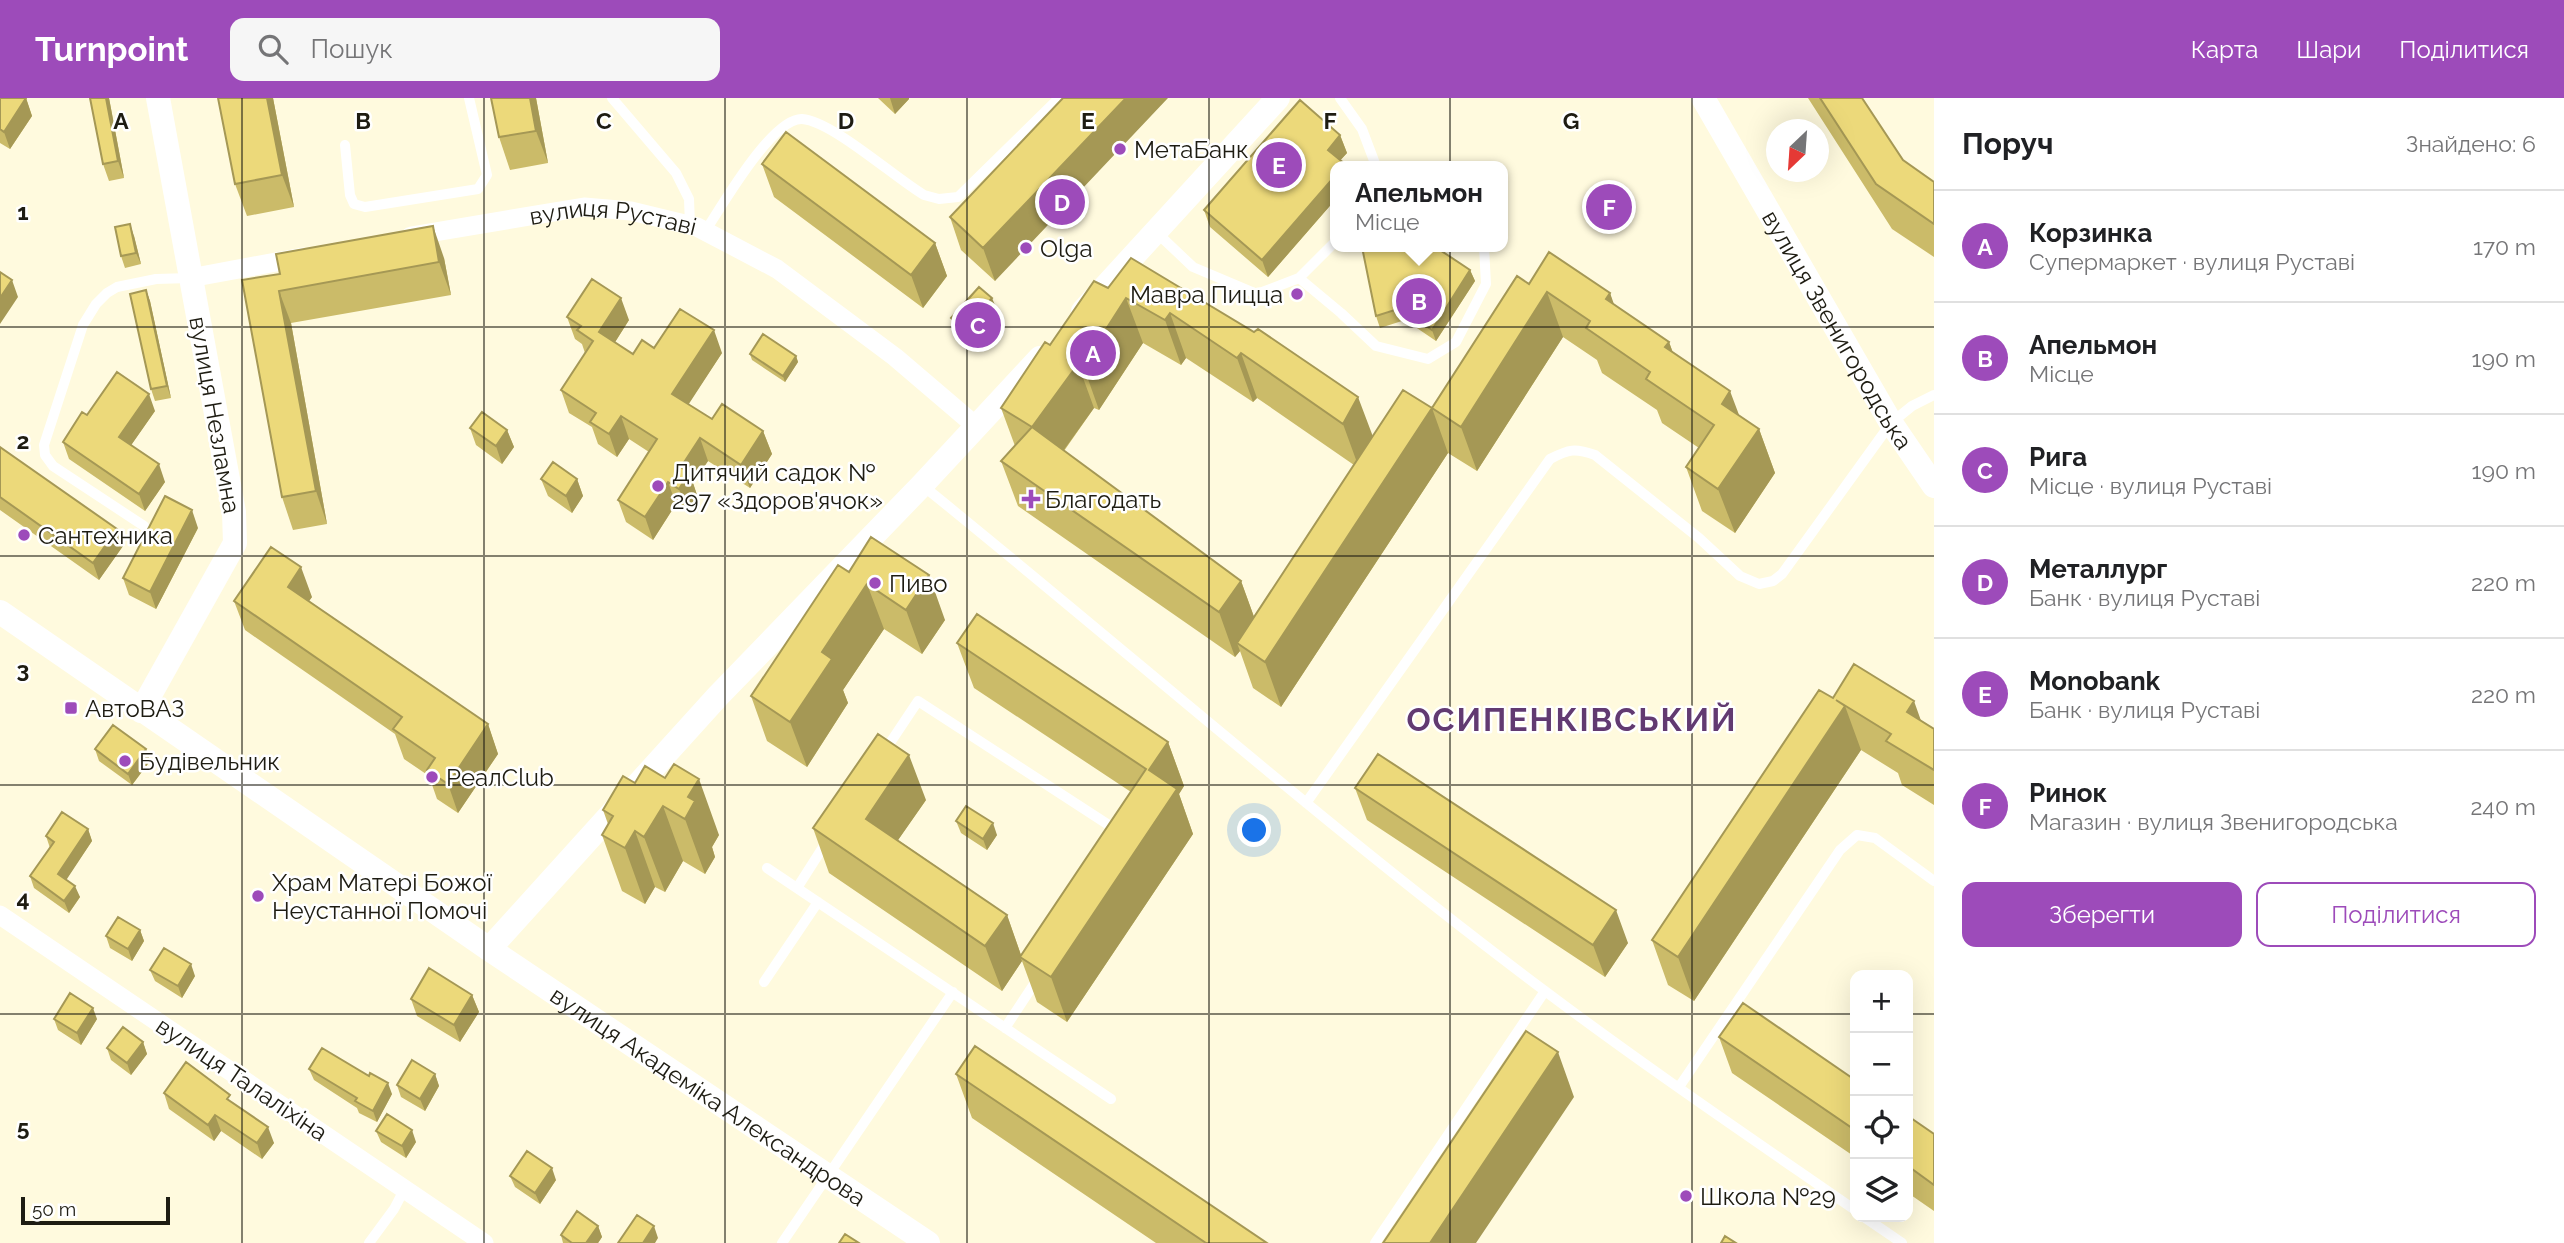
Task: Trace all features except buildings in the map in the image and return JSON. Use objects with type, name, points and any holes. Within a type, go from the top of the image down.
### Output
[{"type":"street","name":"вулиця Незламна","points":[[141,711],[235,543],[234,512],[158,98]]},
{"type":"street","points":[[1071,324],[1278,98]]},
{"type":"street","name":"вулиця Звенигородська","points":[[1703,98],[1891,423],[1934,486]]},
{"type":"street","name":"вулиця Руставі","points":[[387,240],[584,207],[631,211],[698,228],[777,269],[895,357],[977,427]]},
{"type":"street","points":[[190,278],[320,254]]},
{"type":"street","points":[[489,949],[718,696],[922,485],[1052,345]]},
{"type":"street","name":"вулиця Академіка Александрова","points":[[0,612],[489,949],[928,1243]]},
{"type":"street","name":"вулиця Талаліхіна","points":[[0,915],[484,1243]]},
{"type":"lane","points":[[345,145],[350,195],[354,204],[365,207],[478,189],[487,175],[469,98]]},
{"type":"lane","points":[[612,98],[676,173],[689,199],[698,228]]},
{"type":"lane","points":[[698,228],[769,140],[792,121],[802,119],[815,123],[849,141],[924,195],[939,199],[958,197],[1059,98]]},
{"type":"lane","points":[[1340,98],[1362,130],[1374,161]]},
{"type":"lane","points":[[1156,231],[1193,267],[1257,294],[1299,278],[1330,247]]},
{"type":"lane","points":[[1299,278],[1376,346],[1427,359],[1456,342],[1486,285],[1483,252]]},
{"type":"lane","points":[[144,526],[53,466],[45,455],[44,445],[83,325],[96,304],[117,287],[156,279],[190,278]]},
{"type":"lane","points":[[1306,803],[1550,459],[1566,450],[1595,454],[1699,538],[1740,576],[1759,584],[1766,583],[1782,574],[1891,423],[1912,406],[1934,395]]},
{"type":"lane","points":[[922,485],[1158,677],[1306,803],[1545,991],[1850,1207]]},
{"type":"lane","points":[[880,760],[918,701],[1129,838]]},
{"type":"lane","points":[[797,888],[835,829]]},
{"type":"lane","points":[[1679,1087],[1840,850],[1857,835],[1875,838],[1934,881]]},
{"type":"lane","points":[[767,867],[1111,1099]]},
{"type":"lane","points":[[764,982],[818,902]]},
{"type":"lane","points":[[1005,1028],[1042,972]]},
{"type":"lane","points":[[1375,1243],[1545,991]]},
{"type":"lane","points":[[782,1243],[953,992]]},
{"type":"lane","points":[[369,1243],[394,1209],[404,1190]]},
{"type":"lane","points":[[1871,1222],[1902,1243]]},
{"type":"place","name":"МетаБанк","points":[[1120,149]]},
{"type":"place","name":"Monobank","points":[[1279,165]]},
{"type":"place","name":"Металлург","points":[[1062,202]]},
{"type":"place","name":"Ринок","points":[[1609,207]]},
{"type":"place","name":"Olga","points":[[1026,248]]},
{"type":"place","name":"Мавра Пицца","points":[[1297,294]]},
{"type":"place","name":"Апельмон","points":[[1419,301]]},
{"type":"place","name":"Рига","points":[[978,325]]},
{"type":"place","name":"Корзинка","points":[[1093,353]]},
{"type":"place","name":"Дитячий садок № 297 «Здоров'ячок»","points":[[658,486]]},
{"type":"place","name":"Благодать","points":[[1031,499]]},
{"type":"place","name":"Сантехника","points":[[24,535]]},
{"type":"place","name":"Пиво","points":[[875,583]]},
{"type":"place","name":"АвтоВАЗ","points":[[71,708]]},
{"type":"place","name":"Будівельник","points":[[125,761]]},
{"type":"place","name":"РеалClub","points":[[432,777]]},
{"type":"place","name":"Храм Матері Божої Неустанної Помочі","points":[[258,896]]},
{"type":"place","name":"Школа №29","points":[[1686,1196]]},
{"type":"district","name":"ОСИПЕНКІВСЬКИЙ","points":[[1572,719]]}]
